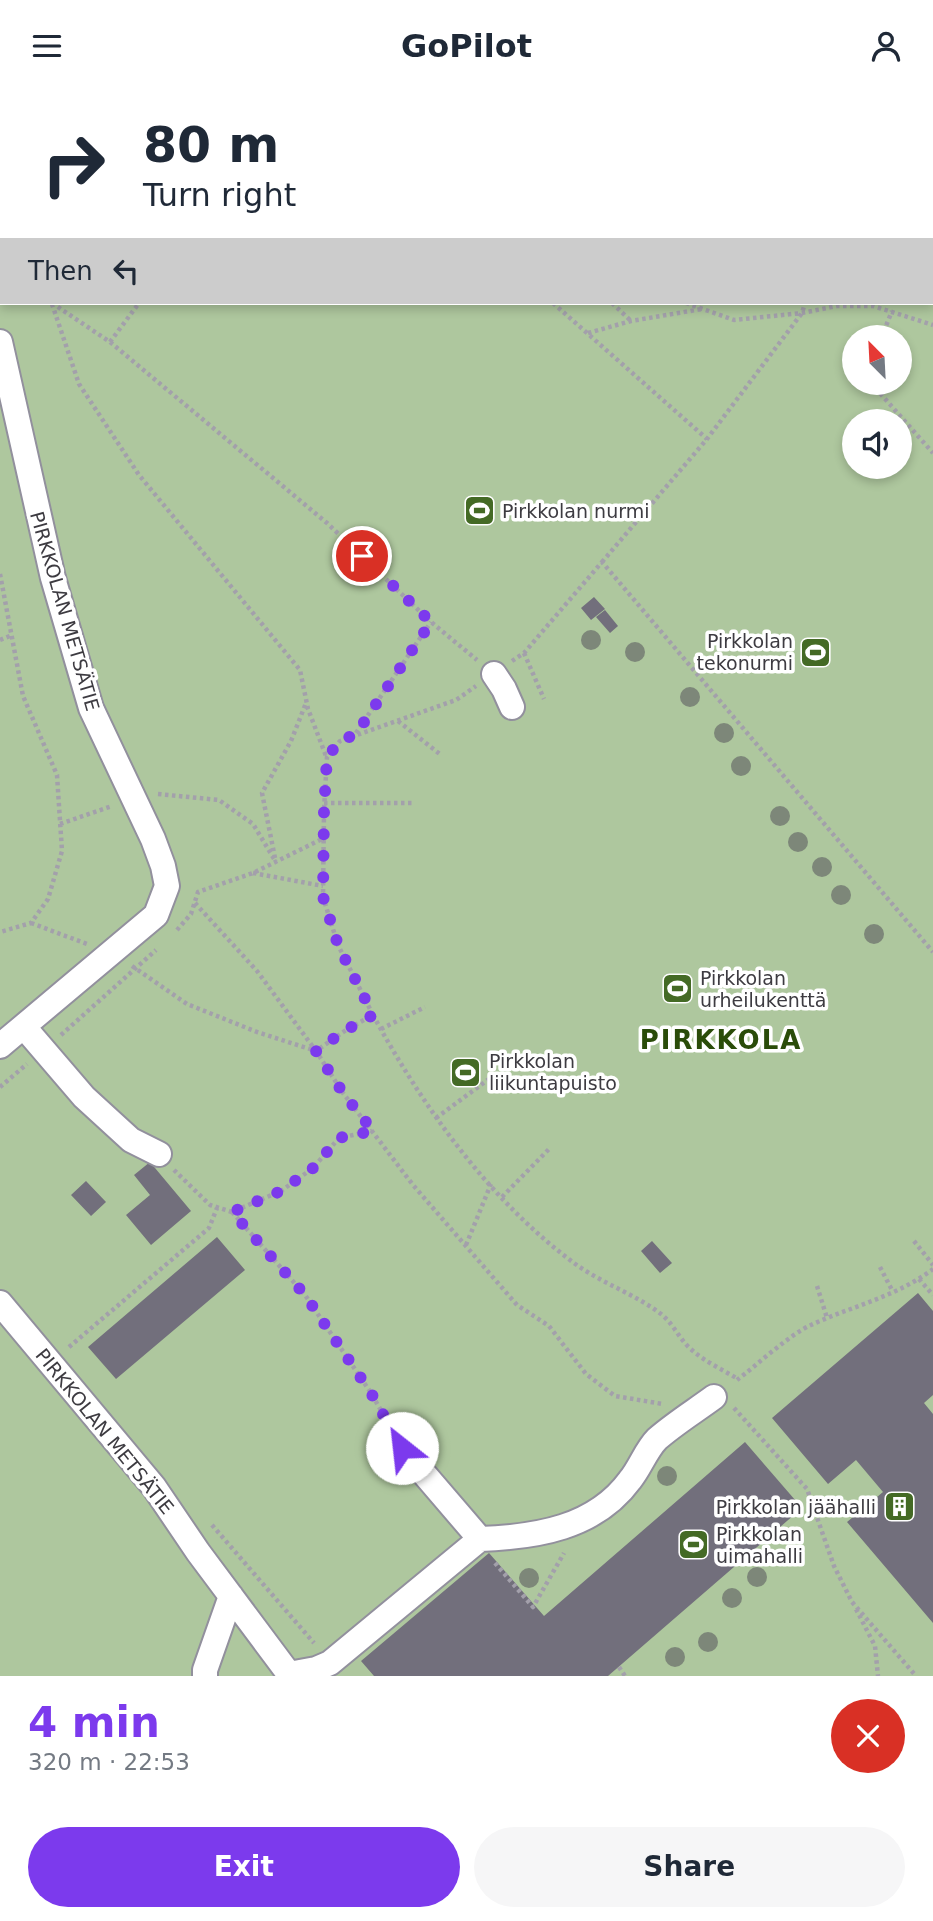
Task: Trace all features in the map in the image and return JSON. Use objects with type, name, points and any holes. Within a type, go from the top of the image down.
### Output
[{"type":"street","name":"PIRKKOLAN METSÄTIE","points":[[0,342],[53,578],[91,708],[153,839],[167,886],[156,915],[0,1046]]},
{"type":"street","points":[[494,674],[505,689],[512,707]]},
{"type":"street","points":[[24,1027],[84,1097],[131,1140],[159,1154]]},
{"type":"street","name":"PIRKKOLAN METSÄTIE","points":[[0,1303],[154,1487],[288,1675]]},
{"type":"street","points":[[288,1675],[316,1669],[336,1669],[484,1547],[507,1538],[566,1527],[611,1503],[631,1480],[655,1441],[714,1397]]},
{"type":"street","points":[[402,1448],[484,1547]]},
{"type":"street","points":[[205,1676],[231,1596]]},
{"type":"path","points":[[53,305],[79,384],[139,475],[300,670],[306,703],[327,757],[323,897],[338,945],[398,1063],[461,1152],[520,1216],[574,1262],[663,1315],[691,1350],[738,1379]]},
{"type":"path","points":[[55,305],[110,342],[327,523],[431,622],[494,674]]},
{"type":"path","points":[[110,342],[138,305]]},
{"type":"path","points":[[555,305],[708,439]]},
{"type":"path","points":[[614,305],[631,321]]},
{"type":"path","points":[[691,305],[734,320],[802,313],[836,306],[873,306],[933,325]]},
{"type":"path","points":[[327,757],[340,741],[456,700],[524,653],[708,439],[802,313],[804,305]]},
{"type":"path","points":[[587,333],[631,321],[703,309]]},
{"type":"path","points":[[886,325],[892,311]]},
{"type":"path","points":[[882,395],[933,453]]},
{"type":"path","points":[[602,562],[933,952]]},
{"type":"path","points":[[0,574],[23,696],[57,775],[62,851],[48,899],[31,923]]},
{"type":"path","points":[[356,734],[431,622]]},
{"type":"path","points":[[0,640],[12,635]]},
{"type":"path","points":[[524,653],[544,699]]},
{"type":"path","points":[[276,862],[262,793],[291,741],[306,703]]},
{"type":"path","points":[[397,721],[441,755]]},
{"type":"path","points":[[60,824],[133,799],[164,793],[219,800],[253,824],[276,862]]},
{"type":"path","points":[[324,803],[414,803]]},
{"type":"path","points":[[174,934],[191,914],[198,892],[253,873],[324,838]]},
{"type":"path","points":[[253,873],[323,886]]},
{"type":"path","points":[[195,903],[257,971],[316,1051],[343,1093],[413,1185],[517,1305],[549,1326],[586,1374],[615,1396],[670,1405]]},
{"type":"path","points":[[0,932],[31,923],[111,953],[187,1004],[257,1032],[316,1051]]},
{"type":"path","points":[[0,1087],[164,943]]},
{"type":"path","points":[[381,1029],[425,1007]]},
{"type":"path","points":[[316,1051],[373,1015]]},
{"type":"path","points":[[436,1118],[489,1079]]},
{"type":"path","points":[[232,1212],[281,1191],[313,1168],[339,1138],[373,1131]]},
{"type":"path","points":[[502,1197],[550,1148]]},
{"type":"path","points":[[159,1154],[210,1205],[232,1212],[305,1295],[371,1393],[402,1448]]},
{"type":"path","points":[[466,1245],[491,1184]]},
{"type":"path","points":[[63,1352],[209,1229],[217,1208]]},
{"type":"path","points":[[714,1397],[808,1326],[919,1279],[933,1267],[914,1241]]},
{"type":"path","points":[[880,1267],[893,1292]]},
{"type":"path","points":[[919,1279],[933,1295]]},
{"type":"path","points":[[817,1286],[827,1318]]},
{"type":"path","points":[[714,1397],[730,1403],[807,1489],[834,1566],[875,1646],[878,1676]]},
{"type":"path","points":[[484,1547],[533,1607],[567,1545]]},
{"type":"path","points":[[852,1602],[916,1676]]},
{"type":"path","points":[[619,1667],[625,1676]]},
{"type":"green space","name":"Pirkkolan liikuntapuisto","points":[[0,305],[933,305],[933,1676],[0,1676]]},
{"type":"building","points":[[594,597],[605,609],[591,620],[581,608]]},
{"type":"building","points":[[605,610],[618,626],[610,633],[596,617]]},
{"type":"building","points":[[150,1162],[191,1211],[151,1245],[126,1215],[150,1195],[134,1175]]},
{"type":"building","points":[[86,1181],[106,1202],[91,1216],[71,1195]]},
{"type":"building","points":[[217,1237],[245,1270],[116,1379],[88,1347]]},
{"type":"building","points":[[652,1241],[672,1263],[660,1273],[641,1251]]},
{"type":"building","points":[[918,1293],[933,1311],[933,1395],[924,1403],[933,1414],[933,1623],[847,1522],[883,1492],[856,1460],[828,1484],[772,1418]]},
{"type":"building","name":"Pirkkolan uimahalli","points":[[745,1442],[802,1508],[608,1676],[374,1676],[361,1661],[489,1553],[544,1616]]},
{"type":"place","name":"Pirkkolan nurmi","points":[[479,511]]},
{"type":"place","name":"Pirkkolan tekonurmi","points":[[816,652]]},
{"type":"place","name":"Pirkkolan urheilukenttä","points":[[677,989]]},
{"type":"place","name":"Pirkkolan liikuntapuisto","points":[[466,1072]]},
{"type":"place","name":"Pirkkolan jäähalli","points":[[899,1507]]},
{"type":"place","name":"Pirkkolan uimahalli","points":[[693,1545]]},
{"type":"district","name":"PIRKKOLA","points":[[721,1040]]},
{"type":"route","points":[[362,556],[431,622],[356,734],[340,741],[327,757],[323,897],[338,945],[373,1015],[316,1051],[343,1093],[373,1131],[339,1138],[313,1168],[281,1191],[232,1212],[305,1295],[371,1393],[402,1448]]}]
